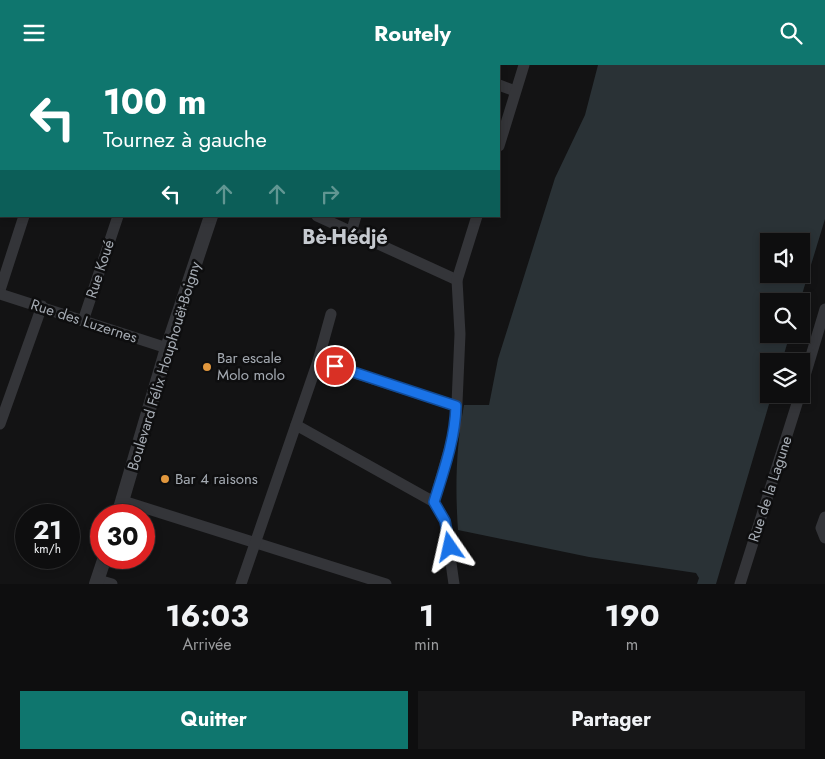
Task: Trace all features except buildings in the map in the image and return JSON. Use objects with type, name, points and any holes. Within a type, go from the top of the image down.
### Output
[{"type":"street","points":[[500,142],[524,65]]},
{"type":"street","points":[[500,85],[515,91]]},
{"type":"street","points":[[0,289],[24,217]]},
{"type":"street","name":"Rue Koué","points":[[83,321],[118,217]]},
{"type":"street","name":"Boulevard Félix Houphouët-Boigny","points":[[122,504],[167,348],[211,217]]},
{"type":"street","points":[[319,217],[457,280]]},
{"type":"street","points":[[351,233],[356,217]]},
{"type":"street","points":[[434,502],[456,426],[460,334],[457,280],[477,217]]},
{"type":"street","name":"Rue des Luzernes","points":[[0,294],[42,306],[167,348]]},
{"type":"street","points":[[0,422],[42,306]]},
{"type":"street","points":[[810,359],[825,309]]},
{"type":"street","points":[[241,584],[318,361],[331,314]]},
{"type":"street","points":[[318,361],[456,406]]},
{"type":"street","name":"Rue de la Lagune","points":[[740,584],[797,403]]},
{"type":"street","points":[[296,425],[434,502],[445,521],[454,584]]},
{"type":"street","points":[[123,501],[256,541],[354,579],[386,584]]},
{"type":"street","points":[[825,517],[821,528],[825,538]]},
{"type":"street","points":[[101,569],[97,582],[112,584]]},
{"type":"shaded area","points":[[598,65],[825,65],[825,219],[810,268],[810,233],[760,233],[760,283],[805,283],[802,293],[760,293],[760,343],[787,343],[784,353],[760,353],[760,403],[769,403],[716,584],[697,584],[699,578],[696,573],[589,557],[458,530],[457,467],[464,405],[489,405],[498,359],[555,178],[585,115]]},
{"type":"place","name":"Bar escale Molo molo","points":[[207,367]]},
{"type":"place","name":"Bar 4 raisons","points":[[165,479]]},
{"type":"district","name":"Bè-Hédjé","points":[[345,237]]},
{"type":"route","points":[[335,366],[456,406],[456,426],[434,502],[445,521],[450,547]]}]
